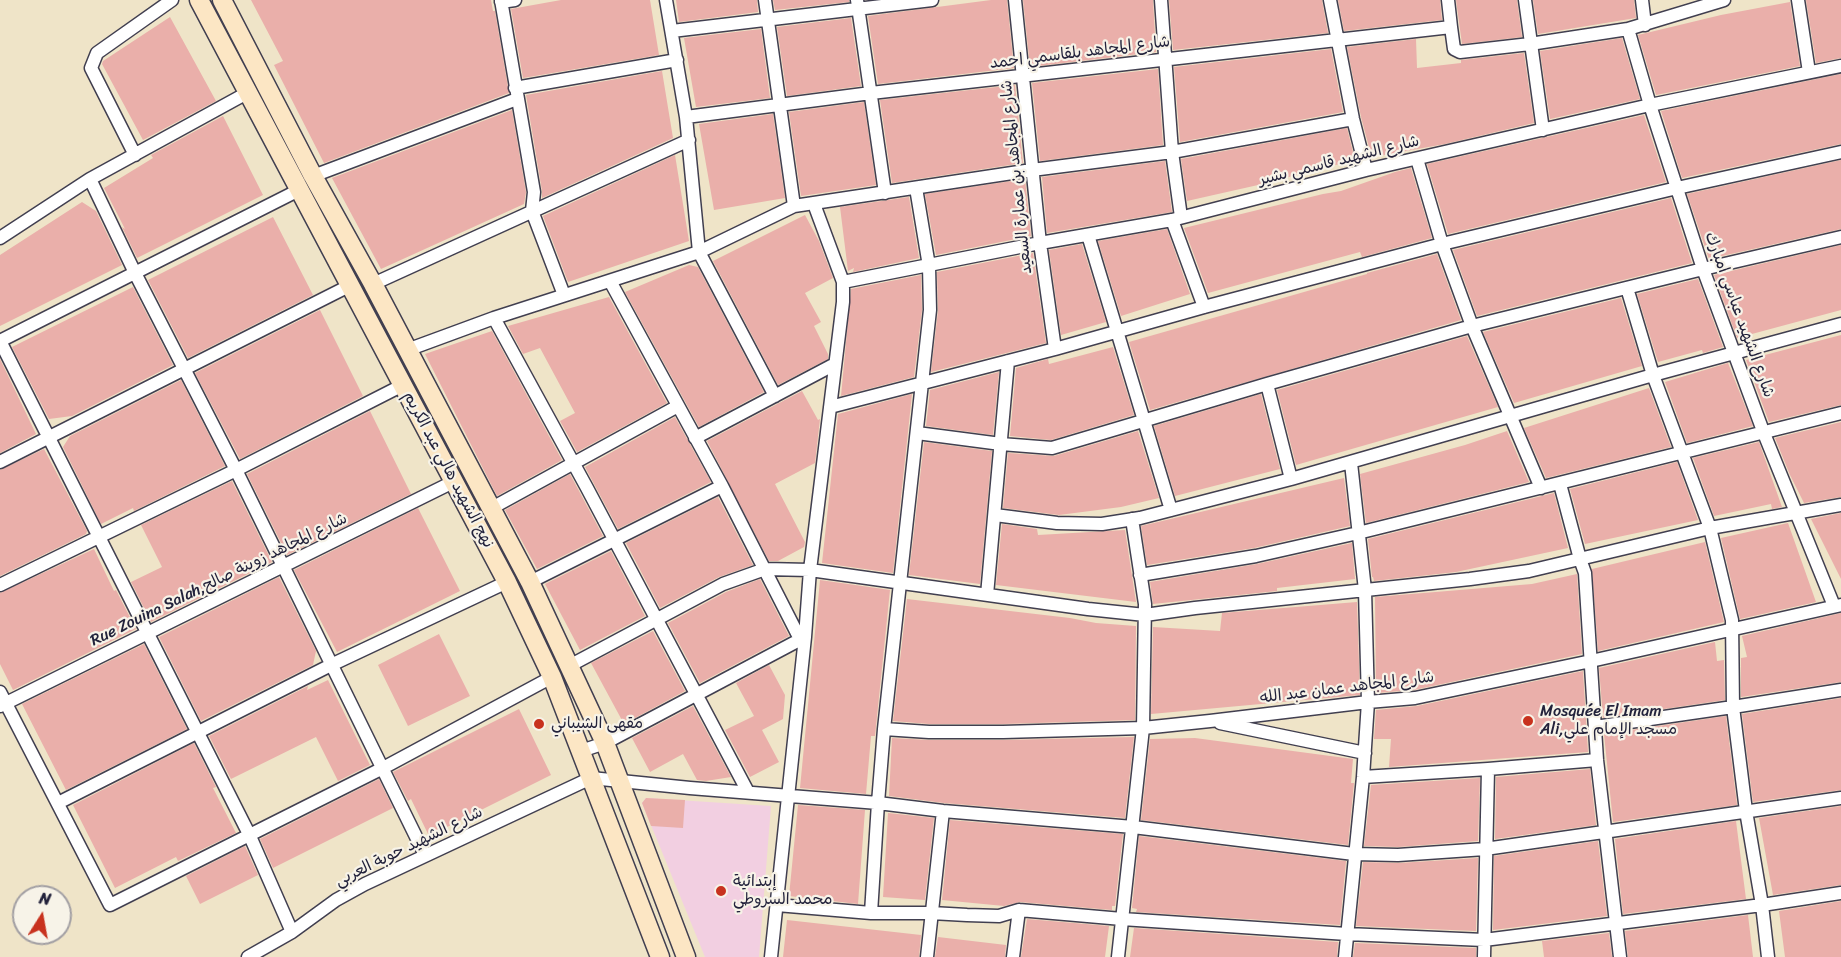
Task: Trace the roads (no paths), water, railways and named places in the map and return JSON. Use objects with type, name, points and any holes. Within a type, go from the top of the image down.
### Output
[{"type":"main road","name":"نهج الشهيد هالي عبد الكريم","points":[[199,0],[507,582],[552,677],[660,957]]},
{"type":"main road","points":[[222,0],[313,176],[373,284],[530,582],[605,743],[686,957]]},
{"type":"main road","points":[[457,489],[478,487]]},
{"type":"street","points":[[135,155],[91,68],[96,53],[171,0]]},
{"type":"street","points":[[515,0],[501,1],[534,192],[532,211],[564,295]]},
{"type":"street","points":[[666,0],[686,117],[699,252],[775,396]]},
{"type":"street","points":[[765,0],[794,206]]},
{"type":"street","points":[[672,31],[768,20],[858,5],[932,0]]},
{"type":"street","name":"شارع المجاهد بن عمارة السعيد","points":[[1015,0],[1040,243],[1055,349]]},
{"type":"street","points":[[1161,0],[1177,219],[1204,307]]},
{"type":"street","points":[[1330,0],[1353,119],[1366,170]]},
{"type":"street","points":[[1448,0],[1453,46],[1458,52],[1628,29],[1724,0]]},
{"type":"street","points":[[1525,0],[1543,130]]},
{"type":"street","points":[[1642,0],[1645,25]]},
{"type":"street","points":[[1798,0],[1809,72]]},
{"type":"street","points":[[858,5],[885,193]]},
{"type":"street","name":"شارع المجاهد بلقاسمي احمد","points":[[686,117],[872,93],[1451,27]]},
{"type":"street","name":"شارع الشهيد عباسي امبارك","points":[[1628,29],[1703,269],[1795,513],[1837,606]]},
{"type":"street","points":[[313,176],[516,93],[677,60]]},
{"type":"street","name":"شارع الشهيد قاسمي بشير","points":[[843,282],[1040,243],[1177,219],[1366,170],[1650,105],[1841,66]]},
{"type":"street","points":[[0,238],[90,178],[247,93]]},
{"type":"street","points":[[407,350],[494,318],[699,252],[794,206],[1032,170],[1172,152],[1353,119]]},
{"type":"street","points":[[373,284],[689,140]]},
{"type":"street","points":[[830,407],[1008,362],[1442,244],[1841,152]]},
{"type":"street","points":[[1417,159],[1442,244],[1472,326],[1540,488]]},
{"type":"street","points":[[90,178],[135,273],[236,470],[425,855]]},
{"type":"street","points":[[871,913],[884,729],[917,433],[920,384],[930,310],[930,266],[916,188]]},
{"type":"street","points":[[292,932],[249,834],[0,341],[299,190]]},
{"type":"street","points":[[771,957],[802,638],[843,282],[814,204]]},
{"type":"street","points":[[1088,235],[1171,510]]},
{"type":"street","points":[[917,433],[1052,448],[1472,326],[1841,237]]},
{"type":"street","points":[[610,281],[802,638]]},
{"type":"street","points":[[0,462],[349,286]]},
{"type":"street","points":[[1627,288],[1653,375],[1710,528],[1732,621],[1733,707],[1768,957]]},
{"type":"street","points":[[494,318],[748,792]]},
{"type":"street","points":[[995,515],[1057,523],[1102,524],[1132,519],[1351,463],[1653,375],[1841,324]]},
{"type":"street","points":[[987,595],[1008,362]]},
{"type":"street","points":[[695,438],[835,364]]},
{"type":"street","points":[[1267,384],[1291,479]]},
{"type":"street","points":[[0,585],[236,470],[403,385]]},
{"type":"street","points":[[490,509],[678,406]]},
{"type":"street","points":[[1140,575],[1256,556],[1358,533],[1841,413]]},
{"type":"street","points":[[1345,957],[1368,702],[1365,590],[1351,463]]},
{"type":"street","points":[[1560,484],[1585,573],[1597,760],[1620,957]]},
{"type":"street","points":[[530,582],[722,486]]},
{"type":"street","name":"Rue Zouina Salah,شارع المجاهد زوينة صالح","points":[[2,701],[148,634],[282,567],[457,489]]},
{"type":"street","points":[[569,666],[723,584],[765,569],[810,570],[1145,615],[1529,571],[1710,528],[1841,505]]},
{"type":"street","points":[[1118,957],[1143,728],[1145,615],[1132,519]]},
{"type":"street","points":[[58,803],[331,665],[507,582]]},
{"type":"street","name":"شارع المجاهد عمان عبد الله","points":[[884,729],[928,732],[1003,732],[1143,728],[1415,698],[1837,606]]},
{"type":"street","points":[[581,751],[605,743],[802,638]]},
{"type":"street","points":[[2,701],[110,905],[383,768],[552,677]]},
{"type":"street","points":[[1594,727],[1841,690]]},
{"type":"street","points":[[1210,722],[1365,753]]},
{"type":"street","points":[[1363,777],[1488,770],[1597,760]]},
{"type":"street","points":[[1484,957],[1488,770]]},
{"type":"street","points":[[591,778],[1133,827],[1354,854],[1398,855],[1485,849],[1841,798]]},
{"type":"street","name":"شارع الشهيد حوبة العربي","points":[[248,957],[292,932],[336,900],[365,884],[591,778]]},
{"type":"street","points":[[927,957],[943,811]]},
{"type":"street","points":[[777,905],[871,913],[999,916],[1019,910],[1347,934],[1484,940],[1841,893]]},
{"type":"street","points":[[1013,957],[1019,910]]},
{"type":"place","name":"Mosquée El Imam Ali,مسجد الإمام علي","points":[[1528,721]]},
{"type":"place","name":"مقهى الشيباني","points":[[539,724]]},
{"type":"place","name":"إبتدائية محمد السروطي","points":[[721,891]]}]
